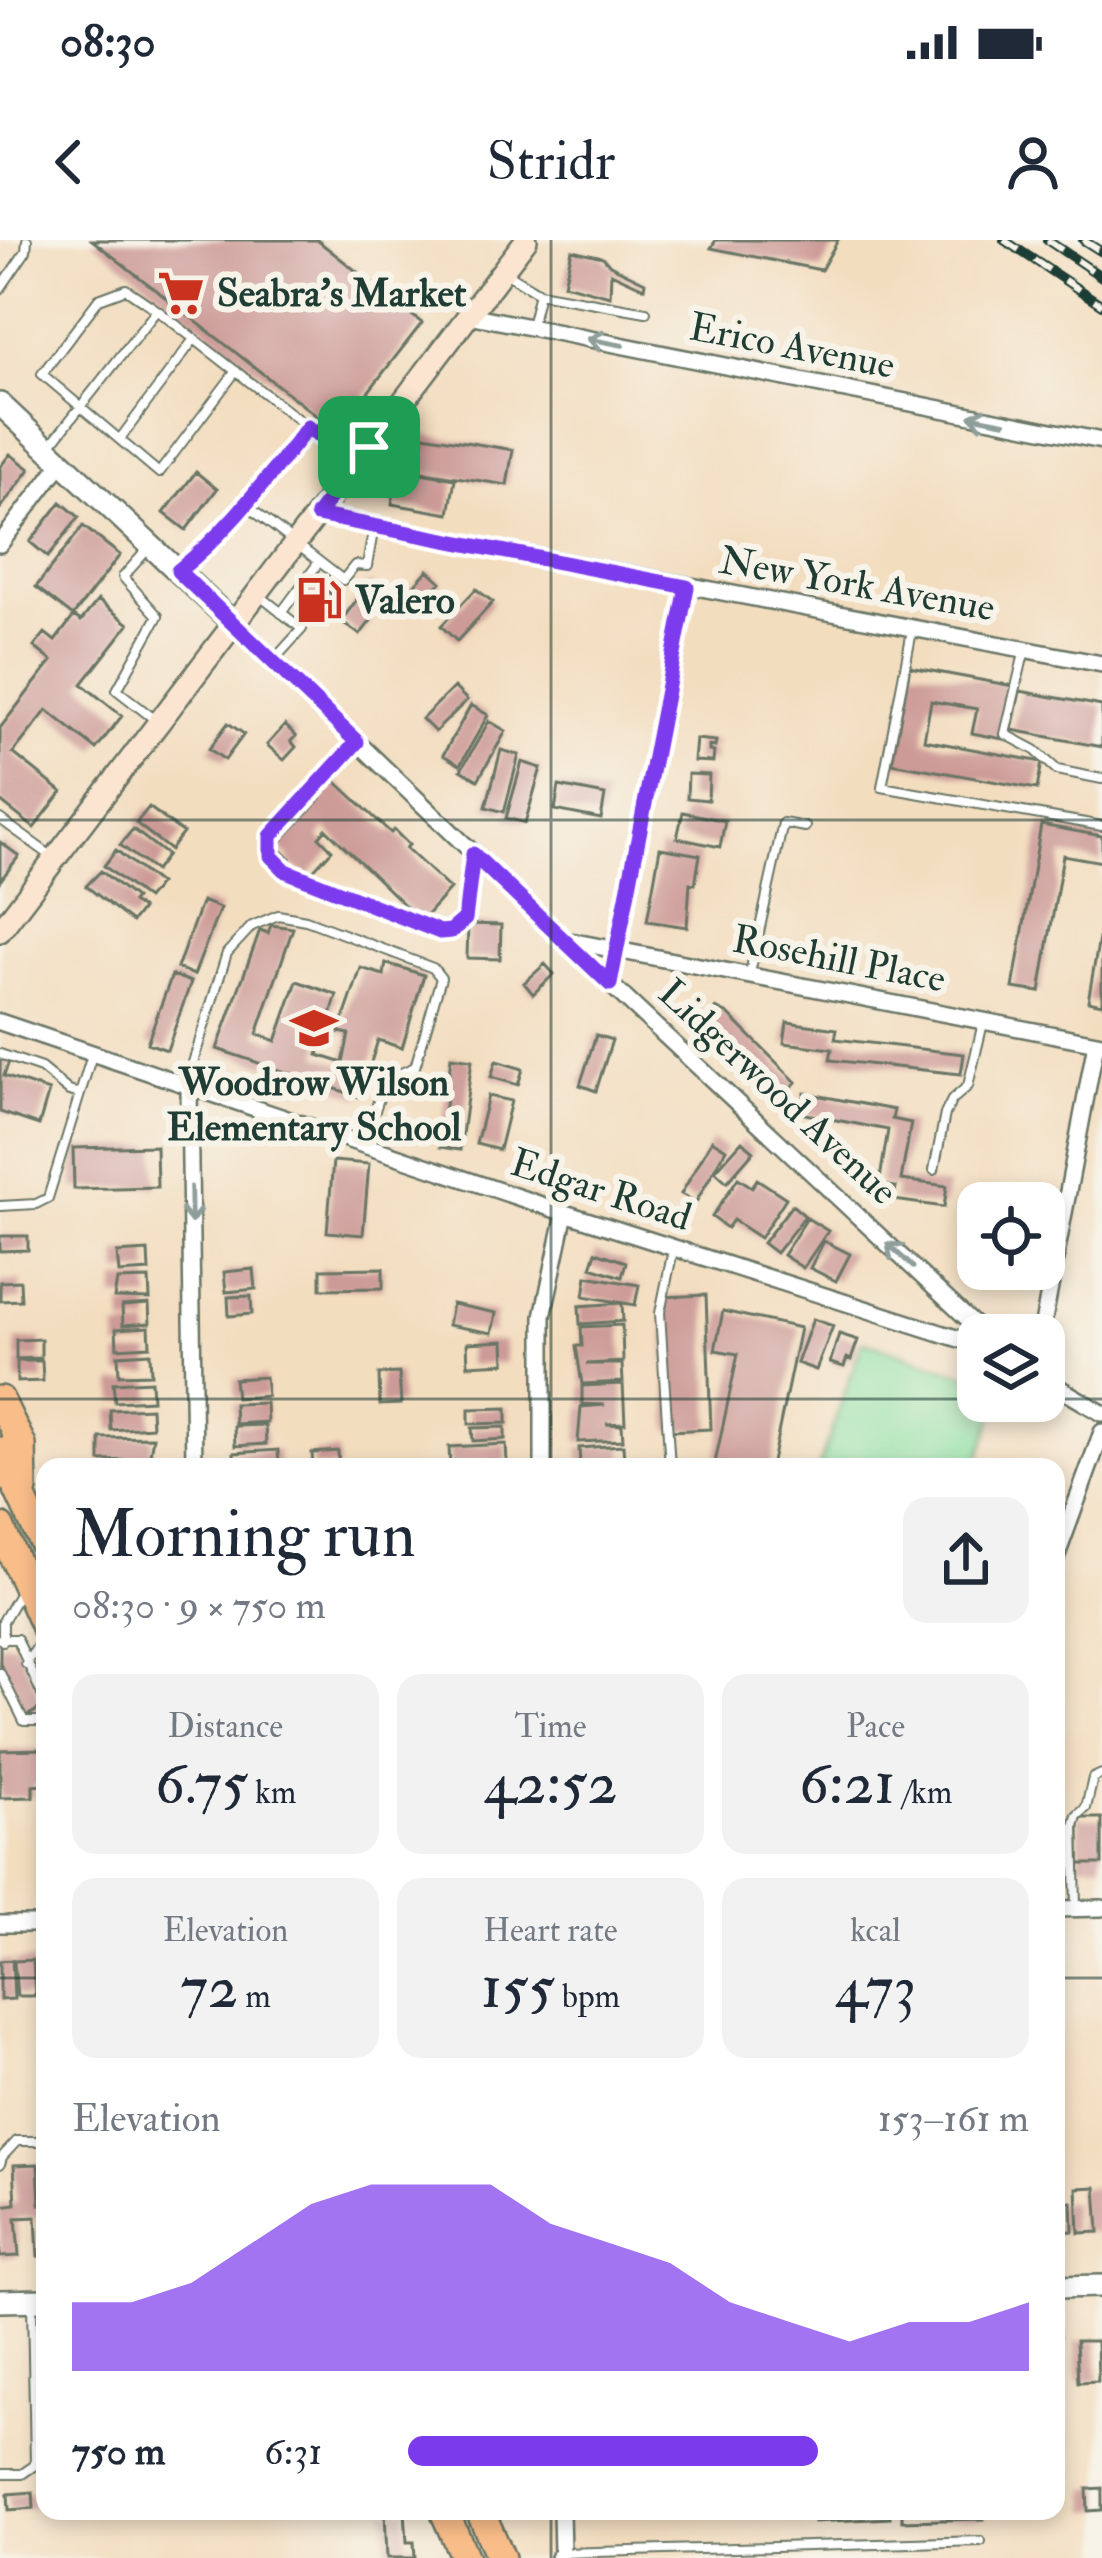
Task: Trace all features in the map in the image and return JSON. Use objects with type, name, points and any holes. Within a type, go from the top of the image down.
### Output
[{"type":"highway","points":[[0,1400],[22,1445],[23,1499]]},
{"type":"highway","points":[[0,1451],[36,1527]]},
{"type":"highway","points":[[1,1534],[36,1608]]},
{"type":"highway","points":[[448,2520],[465,2558]]},
{"type":"highway","points":[[484,2520],[501,2558]]},
{"type":"main road","points":[[0,931],[526,240]]},
{"type":"street","name":"Erico Avenue","points":[[470,315],[1102,441]]},
{"type":"street","name":"Lidgerwood Avenue","points":[[0,404],[963,1314]]},
{"type":"street","points":[[0,544],[54,456]]},
{"type":"street","name":"New York Avenue","points":[[317,515],[1102,664]]},
{"type":"street","points":[[610,984],[687,587]]},
{"type":"street","name":"Rosehill Place","points":[[562,939],[1099,1043]]},
{"type":"street","name":"Edgar Road","points":[[0,1022],[565,1213],[957,1338]]},
{"type":"street","points":[[1045,1314],[1099,1043]]},
{"type":"street","points":[[187,1087],[194,1458]]},
{"type":"street","points":[[543,1458],[543,1316],[565,1213]]},
{"type":"street","points":[[1065,1391],[1102,1413]]},
{"type":"street","points":[[1065,1533],[1102,1432]]},
{"type":"street","points":[[1065,1909],[1102,1908]]},
{"type":"street","points":[[0,1924],[36,1924]]},
{"type":"street","points":[[1065,2287],[1102,2286]]},
{"type":"street","points":[[0,2301],[36,2301]]},
{"type":"street","points":[[487,2520],[517,2558]]},
{"type":"street","points":[[560,2556],[561,2520]]},
{"type":"lane","points":[[0,289],[26,251],[27,240]]},
{"type":"lane","points":[[503,271],[539,293],[646,312]]},
{"type":"lane","points":[[236,371],[159,472],[42,374],[99,299],[126,289],[157,310],[236,371],[327,442],[369,447]]},
{"type":"lane","points":[[531,328],[539,293]]},
{"type":"lane","points":[[54,456],[80,405],[157,310]]},
{"type":"lane","points":[[120,440],[194,339]]},
{"type":"lane","points":[[178,571],[246,506],[308,427]]},
{"type":"lane","points":[[327,442],[342,483]]},
{"type":"lane","points":[[246,506],[343,580],[355,565],[367,566],[374,526]]},
{"type":"lane","points":[[151,545],[123,577],[158,616],[117,690],[159,723]]},
{"type":"lane","points":[[280,613],[320,562]]},
{"type":"lane","points":[[257,594],[302,629],[273,662]]},
{"type":"lane","points":[[913,628],[882,787],[1102,826]]},
{"type":"lane","points":[[1025,648],[1005,734],[1035,750],[1057,770],[1102,779]]},
{"type":"lane","points":[[357,742],[271,836],[271,856],[286,871],[440,932],[451,931],[465,919],[473,854]]},
{"type":"lane","points":[[0,819],[55,859]]},
{"type":"lane","points":[[749,974],[783,824],[805,827]]},
{"type":"lane","points":[[187,1087],[227,953],[252,926],[278,915],[306,920],[433,968],[441,978],[415,1067],[386,1080],[364,1145]]},
{"type":"lane","points":[[934,1170],[945,1114],[968,1086],[983,1021]]},
{"type":"lane","points":[[0,1054],[41,1068],[69,1091],[80,1094]]},
{"type":"lane","points":[[0,1206],[36,1204],[47,1198],[93,1054]]},
{"type":"lane","points":[[669,1458],[660,1313],[673,1248]]},
{"type":"lane","points":[[26,1582],[3,1621],[2,1641],[17,1639],[36,1682]]},
{"type":"lane","points":[[27,1663],[36,1647]]},
{"type":"lane","points":[[3,1671],[24,1721],[36,1721]]},
{"type":"lane","points":[[1076,1908],[1074,1826],[1086,1808],[1093,1778],[1102,1774]]},
{"type":"lane","points":[[0,2164],[17,2141],[36,2140]]},
{"type":"lane","points":[[0,2474],[22,2474],[35,2464],[36,2410]]},
{"type":"lane","points":[[560,2556],[982,2541]]},
{"type":"lane","points":[[902,2543],[903,2558]]},
{"type":"green space","points":[[863,1341],[957,1372],[957,1422],[992,1422],[979,1458],[822,1458]]},
{"type":"building","points":[[92,240],[317,240],[422,323],[337,432]]},
{"type":"building","points":[[716,240],[838,240],[821,270],[711,248]]},
{"type":"building","points":[[572,250],[603,257],[645,282],[644,288],[611,273],[610,296],[564,284]]},
{"type":"building","points":[[424,435],[513,450],[507,485],[418,471]]},
{"type":"building","points":[[10,454],[30,469],[0,509],[0,467]]},
{"type":"building","points":[[398,469],[455,479],[449,514],[392,504]]},
{"type":"building","points":[[196,472],[217,489],[186,530],[164,513]]},
{"type":"building","points":[[61,502],[79,517],[48,557],[30,542]]},
{"type":"building","points":[[83,526],[120,555],[73,616],[36,587]]},
{"type":"building","points":[[428,570],[441,582],[414,612],[401,600]]},
{"type":"building","points":[[311,579],[342,602],[329,621],[298,598]]},
{"type":"building","points":[[369,583],[388,598],[360,635],[341,621]]},
{"type":"building","points":[[476,589],[493,602],[457,641],[441,626]]},
{"type":"building","points":[[98,600],[129,624],[82,684],[122,716],[96,749],[47,710],[13,753],[62,792],[34,828],[0,801],[0,728],[52,661],[34,647],[45,633],[55,641],[74,616],[81,621]]},
{"type":"building","points":[[910,667],[1013,686],[1003,739],[972,733],[977,709],[931,701],[924,740],[1042,762],[1037,789],[892,763]]},
{"type":"building","points":[[454,687],[467,700],[435,732],[422,719]]},
{"type":"building","points":[[1020,691],[1102,706],[1102,747],[1012,730]]},
{"type":"building","points":[[471,705],[488,715],[460,765],[443,755]]},
{"type":"building","points":[[489,721],[506,731],[478,780],[461,770]]},
{"type":"building","points":[[228,723],[244,734],[225,760],[209,749]]},
{"type":"building","points":[[285,725],[296,736],[291,741],[296,747],[284,760],[267,745]]},
{"type":"building","points":[[696,739],[716,741],[715,747],[709,746],[713,762],[694,761]]},
{"type":"building","points":[[501,750],[519,755],[504,812],[486,807]]},
{"type":"building","points":[[522,762],[541,768],[525,823],[506,818]]},
{"type":"building","points":[[328,774],[391,833],[394,830],[409,845],[406,848],[450,889],[421,921],[326,829],[319,837],[332,850],[308,876],[287,862],[290,858],[277,846],[321,798],[313,791]]},
{"type":"building","points":[[688,774],[709,775],[708,800],[687,798]]},
{"type":"building","points":[[559,786],[605,795],[601,819],[555,810]]},
{"type":"building","points":[[149,807],[183,833],[170,850],[136,823]]},
{"type":"building","points":[[683,812],[725,821],[720,847],[677,838]]},
{"type":"building","points":[[1041,825],[1102,836],[1102,862],[1063,855],[1040,992],[1013,988]]},
{"type":"building","points":[[133,829],[167,855],[155,871],[120,845]]},
{"type":"building","points":[[0,842],[19,856],[0,881]]},
{"type":"building","points":[[660,848],[700,855],[695,884],[690,883],[687,927],[647,921]]},
{"type":"building","points":[[116,850],[159,884],[147,899],[104,866]]},
{"type":"building","points":[[101,871],[142,909],[132,922],[86,886]]},
{"type":"building","points":[[202,901],[220,908],[194,975],[177,968]]},
{"type":"building","points":[[468,924],[501,925],[500,959],[467,958]]},
{"type":"building","points":[[271,925],[293,928],[257,1034],[276,1041],[297,981],[337,995],[318,1055],[343,1063],[349,1034],[339,1032],[361,968],[384,975],[386,963],[424,975],[402,1048],[378,1040],[360,1097],[217,1049],[260,930],[268,933]]},
{"type":"building","points":[[1102,933],[1102,1004],[1088,1001]]},
{"type":"building","points":[[545,964],[554,974],[533,994],[524,983]]},
{"type":"building","points":[[172,975],[191,982],[167,1050],[147,1043]]},
{"type":"building","points":[[716,1008],[728,1014],[796,1082],[784,1095],[705,1020]]},
{"type":"building","points":[[787,1022],[837,1029],[835,1039],[964,1054],[961,1074],[830,1060],[832,1049],[784,1043]]},
{"type":"building","points":[[596,1035],[612,1040],[596,1091],[580,1085]]},
{"type":"building","points":[[451,1057],[472,1060],[460,1150],[440,1147]]},
{"type":"building","points":[[0,1059],[9,1061],[4,1076],[49,1091],[39,1125],[0,1112]]},
{"type":"building","points":[[496,1061],[523,1069],[518,1085],[491,1077]]},
{"type":"building","points":[[805,1093],[894,1110],[892,1119],[911,1123],[901,1180],[947,1186],[944,1207],[894,1200],[896,1187],[879,1185],[888,1130],[800,1113]]},
{"type":"building","points":[[488,1096],[511,1101],[499,1150],[476,1144]]},
{"type":"building","points":[[712,1140],[726,1149],[696,1202],[681,1194]]},
{"type":"building","points":[[742,1141],[754,1151],[727,1182],[715,1171]]},
{"type":"building","points":[[156,1146],[157,1187],[74,1189],[73,1148]]},
{"type":"building","points":[[333,1161],[369,1164],[363,1235],[327,1232]]},
{"type":"building","points":[[738,1178],[752,1187],[757,1179],[786,1198],[760,1238],[733,1220],[727,1228],[712,1217]]},
{"type":"building","points":[[792,1205],[805,1216],[776,1253],[763,1243]]},
{"type":"building","points":[[807,1218],[828,1231],[803,1268],[783,1255]]},
{"type":"building","points":[[0,1236],[28,1236],[28,1250],[0,1251]]},
{"type":"building","points":[[824,1241],[850,1254],[836,1281],[810,1268]]},
{"type":"building","points":[[148,1251],[149,1271],[119,1273],[117,1253]]},
{"type":"building","points":[[596,1252],[626,1262],[622,1277],[591,1267]]},
{"type":"building","points":[[383,1268],[383,1288],[321,1289],[321,1269]]},
{"type":"building","points":[[254,1269],[256,1289],[226,1292],[224,1272]]},
{"type":"building","points":[[587,1276],[639,1285],[635,1305],[584,1296]]},
{"type":"building","points":[[149,1279],[150,1299],[114,1298],[117,1280]]},
{"type":"building","points":[[20,1281],[21,1300],[0,1301],[0,1282]]},
{"type":"building","points":[[706,1295],[711,1429],[669,1431],[663,1297]]},
{"type":"building","points":[[251,1296],[252,1314],[229,1316],[228,1297]]},
{"type":"building","points":[[622,1303],[623,1321],[580,1324],[579,1306]]},
{"type":"building","points":[[149,1304],[150,1323],[123,1325],[122,1306]]},
{"type":"building","points":[[452,1304],[496,1313],[492,1333],[448,1325]]},
{"type":"building","points":[[723,1311],[800,1328],[773,1458],[716,1458],[738,1354],[715,1350]]},
{"type":"building","points":[[813,1319],[833,1326],[816,1370],[797,1363]]},
{"type":"building","points":[[622,1325],[623,1362],[586,1364],[622,1364],[623,1382],[582,1384],[576,1346],[582,1346],[581,1327]]},
{"type":"building","points":[[149,1327],[150,1346],[117,1348],[116,1329]]},
{"type":"building","points":[[839,1334],[858,1340],[844,1367],[830,1363]]},
{"type":"building","points":[[41,1339],[41,1358],[16,1359],[16,1340]]},
{"type":"building","points":[[504,1341],[505,1363],[468,1365],[467,1343]]},
{"type":"building","points":[[150,1353],[151,1374],[119,1375],[118,1355]]},
{"type":"building","points":[[17,1361],[42,1361],[43,1381],[17,1382]]},
{"type":"building","points":[[399,1373],[401,1404],[380,1405],[379,1374]]},
{"type":"building","points":[[265,1377],[267,1396],[236,1398],[234,1379]]},
{"type":"building","points":[[151,1381],[152,1400],[115,1402],[113,1383]]},
{"type":"building","points":[[623,1384],[625,1423],[606,1424],[622,1425],[623,1440],[578,1442],[581,1407],[605,1405],[582,1404],[582,1386]]},
{"type":"building","points":[[266,1403],[267,1422],[235,1424],[234,1404]]},
{"type":"building","points":[[151,1408],[152,1427],[111,1430],[110,1410]]},
{"type":"building","points":[[507,1408],[507,1423],[469,1424],[469,1409]]},
{"type":"building","points":[[265,1425],[266,1444],[235,1446],[234,1426]]},
{"type":"building","points":[[505,1427],[505,1439],[473,1441],[472,1428]]},
{"type":"building","points":[[153,1437],[149,1458],[100,1458],[100,1438]]},
{"type":"building","points":[[506,1444],[507,1458],[450,1458],[449,1447]]},
{"type":"building","points":[[623,1445],[624,1458],[580,1458],[579,1448]]},
{"type":"building","points":[[278,1450],[278,1458],[234,1458],[234,1453]]},
{"type":"building","points":[[338,1451],[338,1458],[312,1458],[312,1453]]},
{"type":"building","points":[[0,1643],[15,1643],[36,1689],[36,1711],[26,1716],[0,1664]]},
{"type":"building","points":[[36,1749],[33,1797],[0,1798],[0,1750]]},
{"type":"building","points":[[1079,1818],[1102,1818],[1102,1864],[1079,1864]]},
{"type":"building","points":[[12,1960],[14,1999],[0,2000],[0,1961]]},
{"type":"building","points":[[33,1960],[35,1996],[17,1996],[14,1961]]},
{"type":"building","points":[[36,2164],[36,2217],[16,2218],[19,2256],[0,2257],[0,2206],[16,2204],[14,2165]]},
{"type":"building","points":[[1096,2187],[1099,2232],[1079,2233],[1077,2188]]},
{"type":"building","points":[[1065,2202],[1072,2202],[1073,2231],[1065,2231]]},
{"type":"building","points":[[1076,2341],[1097,2341],[1098,2381],[1078,2382]]},
{"type":"building","points":[[1102,2488],[1102,2510],[1088,2511],[1087,2489]]},
{"type":"building","points":[[33,2492],[34,2508],[9,2510],[8,2494]]},
{"type":"building","points":[[385,2520],[406,2520],[407,2542],[414,2542],[415,2558],[387,2558]]},
{"type":"railway","points":[[1004,240],[1102,305]]},
{"type":"railway","points":[[1047,240],[1102,277]]},
{"type":"railway","points":[[1083,240],[1102,252]]},
{"type":"place","name":"Seabra's Market","points":[[181,293]]},
{"type":"place","name":"Valero","points":[[319,600]]},
{"type":"place","name":"Woodrow Wilson Elementary School","points":[[314,1028]]},
{"type":"route","points":[[308,427],[327,442],[369,447],[317,515],[687,587],[610,984],[473,854],[465,919],[451,931],[440,932],[286,871],[271,856],[271,836],[357,742],[178,571],[246,506],[308,427]]}]
